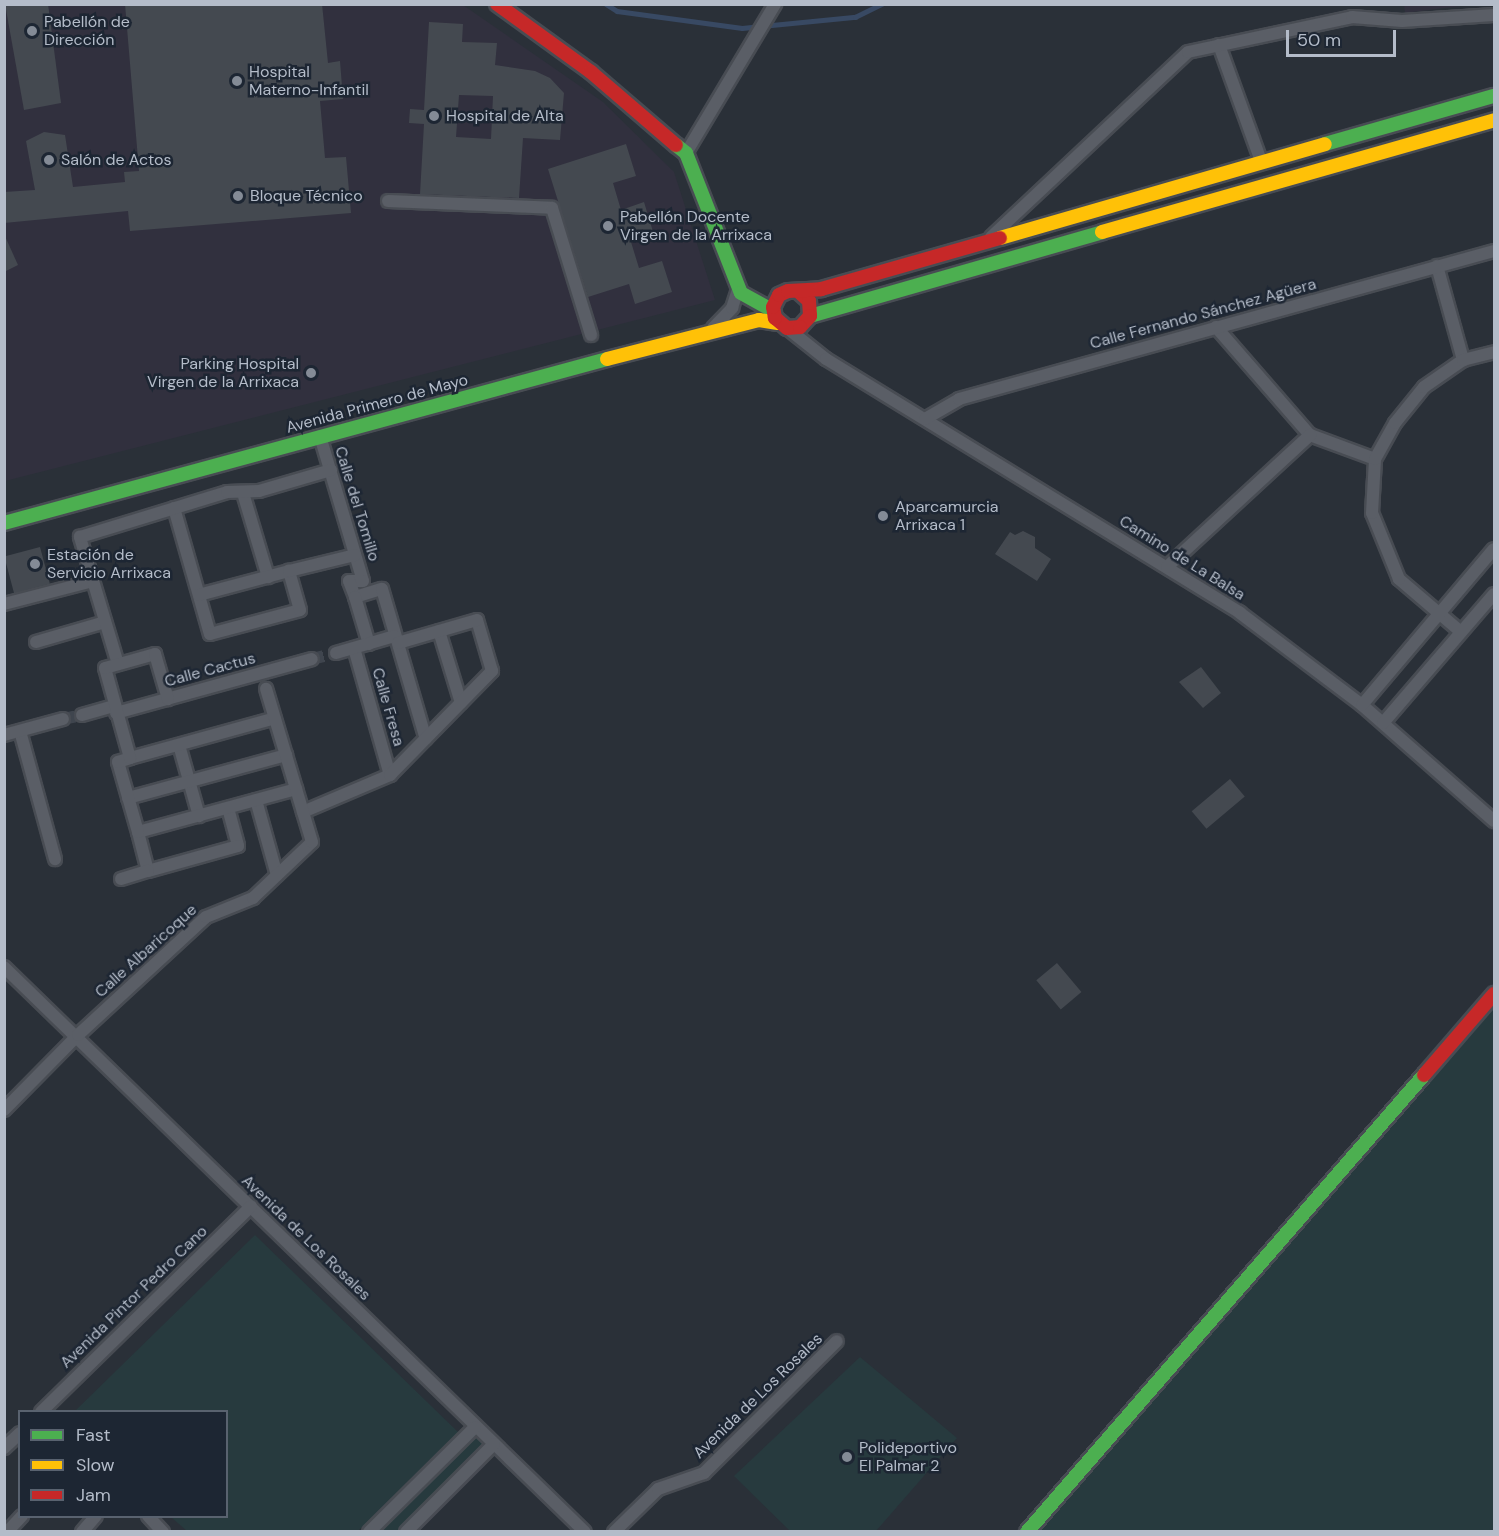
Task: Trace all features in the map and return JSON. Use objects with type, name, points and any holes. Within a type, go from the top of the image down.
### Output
[{"type":"main road","points":[[497,4],[591,72],[686,153],[739,287],[749,300],[777,312],[796,328],[809,318],[1238,191],[1494,120]]},
{"type":"main road","points":[[777,312],[798,291],[821,289],[1494,96]]},
{"type":"main road","points":[[1261,161],[1294,176]]},
{"type":"main road","points":[[1238,191],[1261,161]]},
{"type":"main road","points":[[798,291],[809,301],[809,318]]},
{"type":"main road","name":"Avenida Primero de Mayo","points":[[4,523],[320,436],[759,320],[777,312]]},
{"type":"main road","points":[[1027,1532],[1494,994]]},
{"type":"street","points":[[686,153],[775,4]]},
{"type":"street","points":[[986,242],[1188,52],[1352,17],[1402,21],[1494,15]]},
{"type":"street","points":[[1219,45],[1261,161]]},
{"type":"street","points":[[388,201],[552,208],[591,335]]},
{"type":"street","name":"Calle Fernando Sánchez Agüera","points":[[925,418],[959,399],[1494,251]]},
{"type":"street","points":[[1437,266],[1462,360]]},
{"type":"street","points":[[705,334],[730,312],[739,287]]},
{"type":"street","name":"Camino de La Balsa","points":[[777,312],[826,359],[1248,619],[1362,705],[1494,821]]},
{"type":"street","points":[[809,318],[826,359]]},
{"type":"street","points":[[1216,327],[1310,435],[1375,459]]},
{"type":"street","points":[[1461,632],[1437,614],[1399,579],[1372,513],[1375,459],[1395,423],[1424,387],[1462,360],[1494,352]]},
{"type":"street","points":[[1167,567],[1310,435]]},
{"type":"street","name":"Calle del Tomillo","points":[[320,436],[363,581],[349,581],[355,597]]},
{"type":"street","points":[[118,664],[80,537],[227,492],[243,493],[331,470]]},
{"type":"street","points":[[243,493],[268,577]]},
{"type":"street","points":[[174,508],[210,634],[300,610],[290,571]]},
{"type":"street","points":[[1362,705],[1494,549]]},
{"type":"street","points":[[199,595],[355,555]]},
{"type":"street","points":[[4,604],[93,581]]},
{"type":"street","points":[[369,644],[355,597],[382,589],[426,739]]},
{"type":"street","points":[[1383,723],[1494,594]]},
{"type":"street","points":[[303,812],[390,775],[492,671],[477,620],[439,631],[369,644],[336,653]]},
{"type":"street","points":[[36,642],[105,622]]},
{"type":"street","points":[[439,631],[461,703]]},
{"type":"street","name":"Calle Fresa","points":[[354,648],[390,775]]},
{"type":"street","points":[[130,758],[105,668],[155,654],[168,699]]},
{"type":"street","name":"Calle Cactus","points":[[82,715],[168,699],[312,659]]},
{"type":"street","name":"Calle Albaricoque","points":[[4,1110],[78,1035],[206,917],[253,898],[312,842],[266,689]]},
{"type":"street","points":[[148,871],[118,762],[274,718]]},
{"type":"street","points":[[4,735],[63,719]]},
{"type":"street","points":[[20,731],[55,859]]},
{"type":"street","points":[[179,745],[199,816]]},
{"type":"street","points":[[128,798],[286,755]]},
{"type":"street","points":[[138,832],[296,789]]},
{"type":"street","points":[[256,800],[277,875]]},
{"type":"street","points":[[121,879],[238,846],[228,808]]},
{"type":"street","name":"Avenida de Los Rosales","points":[[4,967],[78,1035],[585,1532]]},
{"type":"street","name":"Avenida Pintor Pedro Cano","points":[[43,1410],[251,1206]]},
{"type":"street","name":"Avenida de Los Rosales","points":[[614,1532],[658,1488],[704,1473],[837,1341]]},
{"type":"street","points":[[369,1532],[476,1427]]},
{"type":"street","points":[[4,1448],[18,1435]]},
{"type":"street","points":[[406,1532],[494,1444]]},
{"type":"street","points":[[7,1532],[20,1518]]},
{"type":"street","points":[[82,1532],[94,1518]]},
{"type":"street","points":[[150,1518],[163,1532]]},
{"type":"shaded area","points":[[1404,4],[1469,4],[1469,5],[1405,13]]},
{"type":"shaded area","points":[[4,5],[463,5],[603,102],[674,172],[715,300],[5,481]]},
{"type":"green space","points":[[1494,995],[1494,1531],[1038,1531]]},
{"type":"green space","points":[[255,1235],[458,1432],[358,1531],[187,1531],[172,1518],[228,1518],[228,1410],[76,1410]]},
{"type":"green space","name":"Polideportivo El Palmar 2","points":[[860,1357],[957,1438],[876,1531],[790,1531],[734,1476]]},
{"type":"green space","points":[[476,1436],[486,1445],[398,1531],[380,1532]]},
{"type":"building","name":"Pabellón de Dirección","points":[[5,4],[48,4],[61,103],[24,110]]},
{"type":"building","name":"Hospital Materno-Infantil","points":[[125,4],[322,4],[328,63],[340,61],[343,99],[320,101],[325,158],[346,157],[351,213],[130,231],[128,211],[4,223],[4,192],[35,190],[26,141],[44,132],[65,135],[73,187],[125,182],[124,172],[139,171]]},
{"type":"building","name":"Hospital de Alta","points":[[429,22],[463,24],[462,42],[497,43],[495,65],[535,71],[550,78],[564,93],[560,140],[523,138],[519,198],[420,194],[424,124],[409,123],[410,109],[424,110]],"holes":[[[459,95],[493,96],[491,139],[456,137]]]},
{"type":"building","name":"Pabellón Docente Virgen de la Arrixaca","points":[[626,144],[636,176],[613,183],[621,210],[644,202],[654,235],[631,242],[639,268],[662,261],[672,292],[635,304],[629,284],[588,297],[548,169]]},
{"type":"building","points":[[4,234],[18,265],[4,272]]},
{"type":"building","points":[[1023,531],[1035,537],[1035,548],[1051,559],[1037,581],[995,554],[1010,532],[1015,535]]},
{"type":"building","points":[[40,547],[50,584],[14,593],[4,557]]},
{"type":"building","points":[[1201,667],[1221,693],[1203,708],[1179,682]]},
{"type":"building","points":[[1230,779],[1245,797],[1206,829],[1192,811]]},
{"type":"building","points":[[1057,963],[1081,992],[1061,1009],[1036,980]]},
{"type":"waterway","points":[[606,4],[617,11],[742,28],[855,17],[882,4]]},
{"type":"tunnel","points":[[312,659],[336,653]]},
{"type":"tunnel","points":[[63,719],[82,715]]},
{"type":"traffic: fast","points":[[1325,144],[1494,96]]},
{"type":"traffic: fast","points":[[676,145],[686,153],[741,293],[773,311]]},
{"type":"traffic: fast","points":[[810,316],[1102,232]]},
{"type":"traffic: fast","points":[[4,523],[607,359]]},
{"type":"traffic: fast","points":[[1027,1532],[1424,1075]]},
{"type":"traffic: slow","points":[[1102,232],[1494,120]]},
{"type":"traffic: slow","points":[[1000,238],[1325,144]]},
{"type":"traffic: slow","points":[[607,359],[759,320],[778,323]]},
{"type":"traffic: jam","points":[[497,4],[591,72],[676,145]]},
{"type":"traffic: jam","points":[[798,291],[809,301],[810,316],[800,327],[787,328],[775,318],[773,307],[779,295],[788,291],[821,289],[1000,238]]},
{"type":"traffic: jam","points":[[1424,1075],[1494,994]]},
{"type":"place","name":"Pabellón de Dirección","points":[[32,31]]},
{"type":"place","name":"Hospital Materno-Infantil","points":[[237,81]]},
{"type":"place","name":"Hospital de Alta","points":[[434,116]]},
{"type":"place","name":"Salón de Actos","points":[[49,160]]},
{"type":"place","name":"Bloque Técnico","points":[[238,196]]},
{"type":"place","name":"Pabellón Docente Virgen de la Arrixaca","points":[[608,226]]},
{"type":"place","name":"Parking Hospital Virgen de la Arrixaca","points":[[311,373]]},
{"type":"place","name":"Aparcamurcia Arrixaca 1","points":[[883,516]]},
{"type":"place","name":"Estación de Servicio Arrixaca","points":[[35,564]]},
{"type":"place","name":"Polideportivo El Palmar 2","points":[[847,1457]]}]
